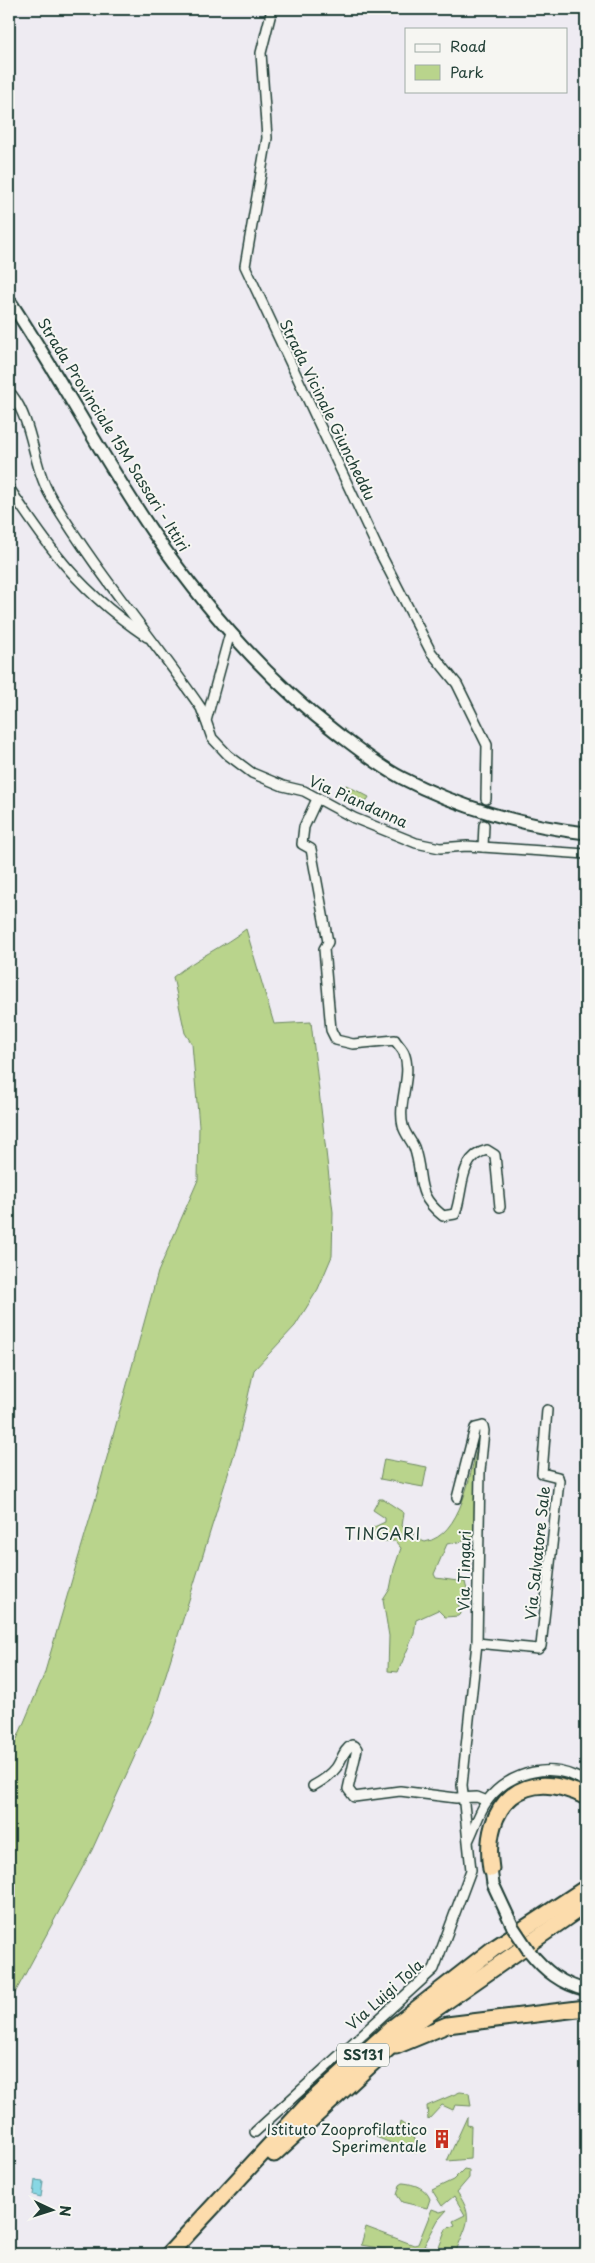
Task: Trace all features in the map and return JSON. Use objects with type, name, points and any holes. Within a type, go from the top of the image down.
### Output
[{"type":"highway","points":[[491,1870],[489,1854],[492,1825],[506,1801],[524,1789],[549,1784],[569,1789],[586,1797]]},
{"type":"highway","points":[[556,1908],[586,1881]]},
{"type":"highway","name":"SS131","points":[[169,2254],[309,2103],[378,2041],[494,1949],[586,1888]]},
{"type":"highway","name":"SS131","points":[[182,2254],[270,2158],[418,2020],[586,1904]]},
{"type":"highway","points":[[381,2054],[447,2025],[586,2008]]},
{"type":"main road","name":"Strada Provinciale 15M Sassari - Ittiri","points":[[9,300],[37,341],[151,530],[192,587],[260,666],[305,709],[361,752],[400,777],[431,792],[483,811],[533,824],[586,833]]},
{"type":"main road","points":[[491,1870],[494,1884],[513,1927],[529,1952],[548,1972],[575,1988],[586,1990]]},
{"type":"street","name":"Strada Vicinale Giuncheddu","points":[[272,9],[261,53],[267,138],[245,266],[376,545],[431,652],[457,684],[487,745],[486,799]]},
{"type":"street","name":"Via Piandanna","points":[[9,394],[12,395],[23,409],[37,463],[50,494],[83,547],[201,708],[212,738],[228,755],[252,773],[283,786],[304,791],[317,799],[416,843],[440,848],[483,847],[586,854]]},
{"type":"street","points":[[9,488],[56,555],[127,624],[153,642]]},
{"type":"street","points":[[206,720],[230,633]]},
{"type":"street","points":[[317,799],[304,828],[302,844],[311,849],[328,942],[324,949],[331,1030],[336,1040],[353,1044],[395,1040],[404,1053],[406,1074],[403,1095],[403,1126],[414,1147],[424,1196],[434,1208],[443,1216],[455,1214],[467,1164],[477,1152],[487,1150],[495,1155],[500,1207]]},
{"type":"street","points":[[483,847],[484,825]]},
{"type":"street","name":"Via Salvatore Sale","points":[[477,1643],[538,1649],[541,1646],[559,1480],[542,1473],[547,1410]]},
{"type":"street","name":"Via Tingari","points":[[457,1498],[475,1428],[483,1426],[477,1643],[462,1797],[472,1870]]},
{"type":"street","points":[[313,1786],[326,1779],[336,1768],[346,1748],[352,1745],[356,1749],[348,1789],[354,1797],[400,1791],[477,1797],[487,1801]]},
{"type":"street","points":[[469,1839],[487,1801],[505,1782],[523,1774],[555,1771],[572,1775],[586,1782]]},
{"type":"street","points":[[472,1870],[491,1870]]},
{"type":"street","name":"Via Luigi Tola","points":[[255,2132],[434,1969],[472,1870]]},
{"type":"green space","points":[[346,785],[369,797],[364,806],[341,795]]},
{"type":"green space","points":[[246,929],[274,1024],[311,1022],[333,1212],[332,1256],[318,1289],[295,1326],[254,1370],[237,1445],[153,1716],[92,1850],[9,2004],[9,1758],[44,1675],[95,1501],[158,1272],[198,1180],[199,1126],[192,1044],[185,1033],[173,977]]},
{"type":"green space","points":[[478,1445],[477,1532],[469,1540],[447,1544],[434,1574],[436,1578],[465,1582],[468,1594],[462,1601],[458,1601],[461,1614],[459,1616],[445,1617],[438,1610],[416,1620],[414,1634],[398,1672],[388,1671],[389,1636],[383,1600],[390,1589],[401,1548],[395,1541],[379,1541],[369,1536],[372,1528],[385,1522],[385,1518],[373,1510],[379,1499],[383,1499],[404,1513],[402,1526],[414,1533],[412,1537],[425,1542],[438,1537],[448,1528],[456,1516],[467,1487]]},
{"type":"green space","points":[[384,1459],[427,1467],[423,1487],[380,1479]]},
{"type":"green space","points":[[460,2092],[469,2093],[471,2106],[455,2105],[453,2110],[442,2105],[428,2120],[427,2106]]},
{"type":"green space","points":[[467,2117],[467,2125],[471,2126],[470,2159],[447,2161]]},
{"type":"green space","points":[[400,2122],[409,2128],[419,2147],[416,2153],[376,2137],[384,2131],[398,2133]]},
{"type":"green space","points":[[464,2169],[469,2170],[469,2178],[457,2192],[466,2209],[467,2223],[455,2254],[413,2254],[361,2245],[366,2227],[414,2245],[418,2244],[432,2209],[440,2212],[447,2210],[438,2220],[424,2246],[438,2250],[446,2229],[455,2225],[453,2221],[465,2215],[454,2196],[442,2206],[432,2190],[453,2180]]},
{"type":"green space","points":[[403,2183],[423,2189],[426,2192],[430,2199],[427,2208],[402,2202],[397,2195],[400,2185]]},
{"type":"water","points":[[35,2180],[43,2181],[41,2197],[33,2195]]},
{"type":"place","name":"Istituto Zooprofilattico Sperimentale","points":[[442,2139]]},
{"type":"district","name":"TINGARI","points":[[383,1534]]}]
